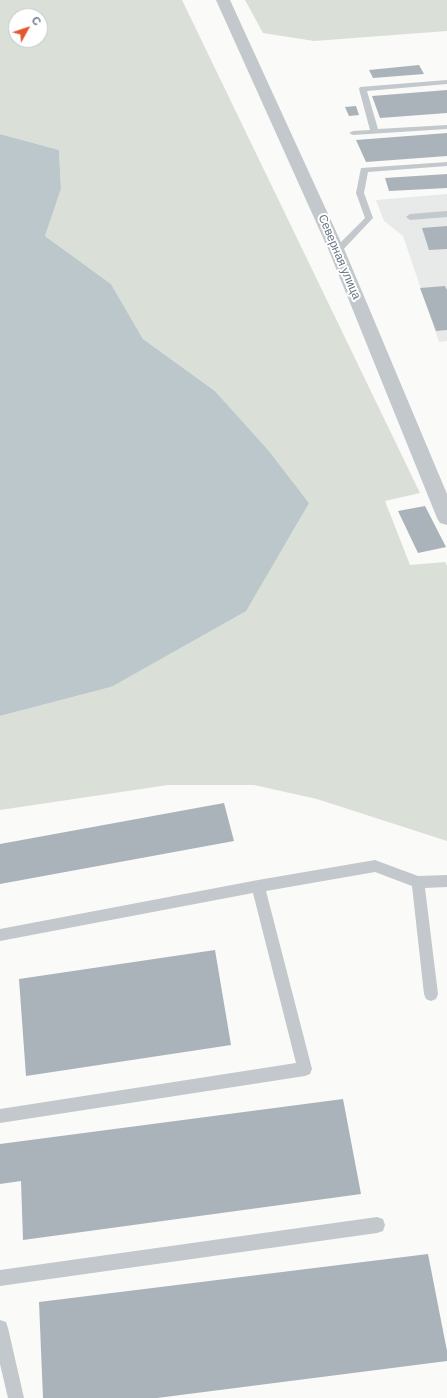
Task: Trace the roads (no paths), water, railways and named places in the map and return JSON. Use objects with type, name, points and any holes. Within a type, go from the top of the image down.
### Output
[{"type":"street","name":"Северная улица","points":[[223,0],[337,251],[447,518]]},
{"type":"lane","points":[[374,132],[363,89],[447,82]]},
{"type":"lane","points":[[354,133],[447,127]]},
{"type":"lane","points":[[337,251],[369,218],[360,193],[364,170],[447,164]]},
{"type":"lane","points":[[410,217],[447,214]]},
{"type":"lane","points":[[0,935],[258,886],[375,866],[418,882],[447,881]]},
{"type":"lane","points":[[418,882],[431,994]]},
{"type":"lane","points":[[0,1116],[305,1069],[258,886]]},
{"type":"lane","points":[[0,1278],[377,1225]]},
{"type":"lane","points":[[0,1328],[16,1398]]}]
